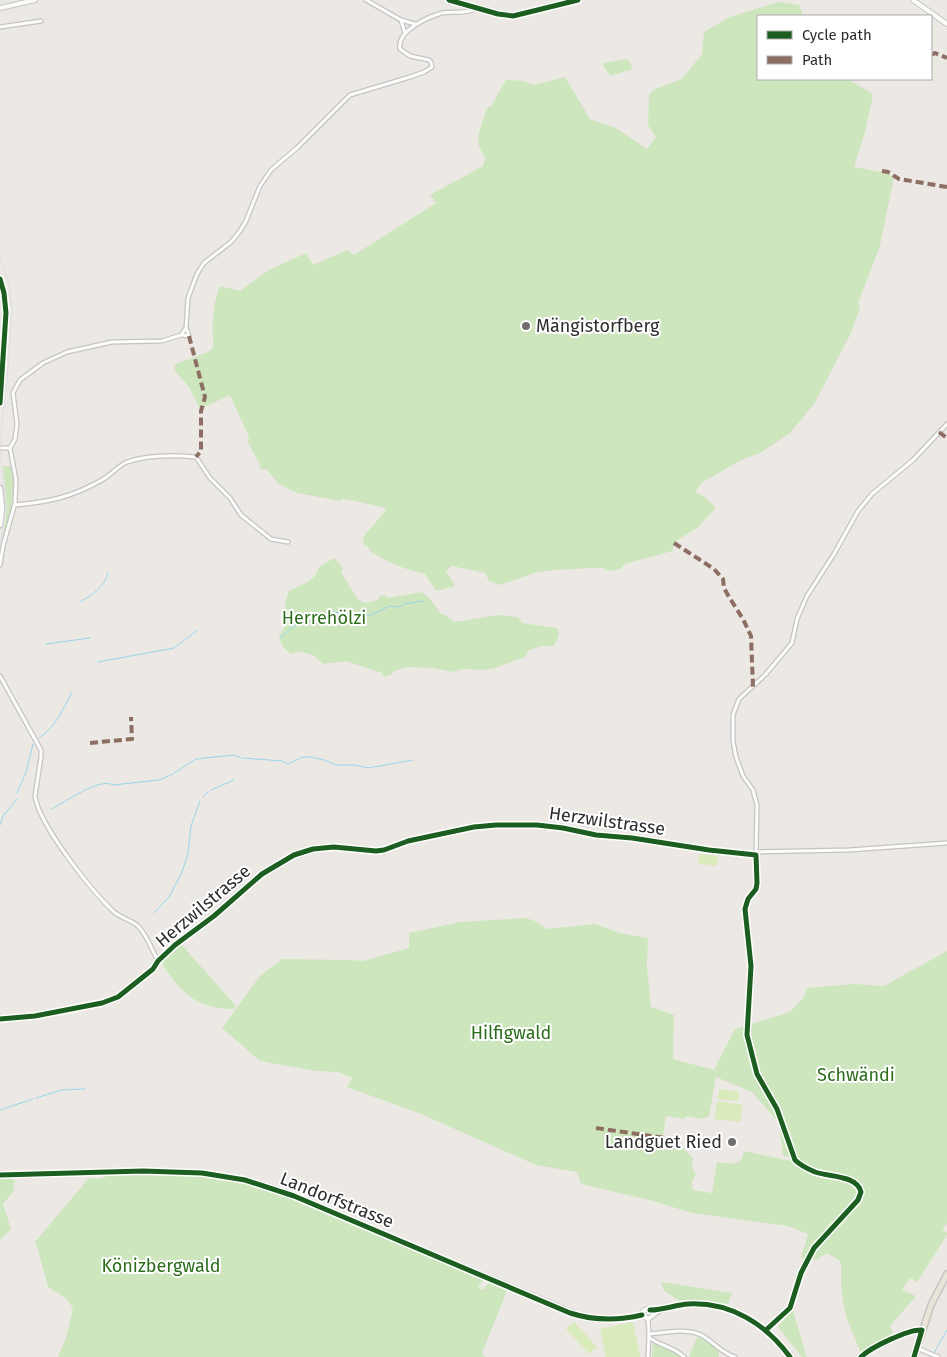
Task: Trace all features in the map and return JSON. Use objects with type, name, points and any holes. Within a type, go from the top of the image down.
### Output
[{"type":"main road","points":[[0,279],[4,293],[6,313],[0,403]]},
{"type":"main road","points":[[0,488],[2,508],[0,526]]},
{"type":"main road","points":[[914,1357],[933,1302],[947,1274]]},
{"type":"main road","points":[[861,1357],[869,1350],[905,1334],[922,1330]]},
{"type":"street","points":[[0,8],[34,0]]},
{"type":"street","points":[[366,0],[401,20],[415,24]]},
{"type":"street","points":[[448,0],[502,15],[516,16],[578,0]]},
{"type":"street","points":[[913,0],[947,24]]},
{"type":"street","points":[[0,565],[14,505],[16,484],[10,448],[15,439],[17,424],[13,402],[14,390],[20,380],[32,370],[56,356],[76,349],[112,342],[162,342],[182,335],[189,336],[186,328],[188,298],[197,274],[204,262],[230,242],[240,231],[260,186],[271,170],[298,147],[350,96],[410,77],[432,67],[429,60],[410,56],[401,50],[399,44],[405,33],[415,24],[442,13],[465,12],[473,10],[475,7]]},
{"type":"street","points":[[401,20],[405,33]]},
{"type":"street","points":[[0,27],[41,21]]},
{"type":"street","points":[[766,1330],[788,1310],[809,1256],[858,1200],[861,1192],[859,1186],[854,1182],[816,1172],[795,1160],[777,1109],[757,1074],[751,1057],[746,1032],[751,966],[745,913],[747,903],[756,889],[757,883],[756,799],[753,790],[740,770],[733,741],[732,722],[736,704],[742,695],[765,675],[792,643],[797,619],[806,596],[829,563],[866,500],[913,460],[947,424]]},
{"type":"street","points":[[0,448],[10,448]]},
{"type":"street","points":[[14,505],[51,501],[64,497],[104,479],[123,464],[130,462],[151,458],[196,457],[210,478],[230,498],[241,515],[271,539],[288,542]]},
{"type":"street","points":[[0,676],[41,750],[35,796],[47,824],[67,857],[104,902],[118,915],[136,925],[142,931],[158,960]]},
{"type":"street","name":"Herzwilstrasse","points":[[0,1019],[35,1016],[112,1000],[128,990],[153,969],[158,960],[175,944],[214,916],[262,874],[294,855],[313,849],[334,847],[384,850],[408,841],[474,827],[496,825],[537,825],[709,850],[756,854],[947,843]]},
{"type":"street","name":"Landorfstrasse","points":[[0,1175],[152,1171],[202,1173],[238,1178],[298,1198],[587,1318],[604,1320],[623,1319],[642,1315],[644,1309],[650,1310]]},
{"type":"street","points":[[648,1357],[650,1310],[660,1310],[688,1304],[717,1306],[741,1314],[766,1330],[790,1357]]},
{"type":"street","points":[[642,1315],[650,1317],[660,1310]]},
{"type":"street","points":[[649,1336],[696,1332],[707,1338],[723,1352],[735,1357]]},
{"type":"street","points":[[649,1336],[654,1342],[679,1352],[684,1357]]},
{"type":"street","points":[[916,1348],[938,1357]]},
{"type":"green space","points":[[778,2],[799,5],[803,15],[757,15],[757,80],[849,80],[871,93],[873,95],[864,136],[854,167],[886,173],[894,177],[880,246],[858,303],[860,308],[850,335],[814,404],[790,433],[760,453],[741,460],[703,482],[695,492],[705,497],[716,508],[697,528],[676,541],[672,551],[625,564],[620,569],[608,571],[603,568],[592,568],[537,572],[500,585],[489,581],[485,573],[452,566],[446,571],[455,586],[436,591],[425,574],[390,562],[370,551],[363,544],[364,536],[386,510],[385,508],[349,500],[343,499],[340,501],[297,493],[279,484],[266,469],[263,470],[259,467],[260,464],[248,443],[249,437],[230,395],[200,409],[189,387],[175,371],[174,366],[208,352],[213,348],[214,309],[220,286],[240,291],[269,270],[306,253],[313,265],[347,250],[354,255],[436,203],[430,195],[483,166],[485,158],[479,146],[479,132],[487,108],[492,105],[506,80],[525,81],[534,85],[565,77],[590,119],[616,128],[647,149],[656,137],[648,125],[649,95],[653,90],[681,79],[702,54],[704,32],[730,17]]},
{"type":"green space","points":[[627,59],[632,69],[611,76],[603,66],[604,63]]},
{"type":"green space","points":[[3,466],[12,466],[13,485],[11,510],[4,536],[7,507]]},
{"type":"green space","name":"Herrehölzi","points":[[334,558],[343,568],[341,572],[358,600],[366,603],[378,600],[380,596],[384,595],[389,598],[421,592],[430,599],[441,614],[455,622],[498,615],[518,617],[522,623],[557,628],[558,637],[554,646],[542,646],[529,650],[525,657],[495,668],[482,670],[462,669],[454,672],[434,668],[407,667],[394,671],[392,674],[384,677],[382,673],[346,661],[323,664],[313,655],[298,651],[293,654],[290,653],[283,647],[279,636],[286,625],[285,603],[289,591],[306,583],[315,576],[319,567]]},
{"type":"green space","points":[[699,854],[718,856],[716,866],[698,863]]},
{"type":"green space","points":[[524,918],[533,920],[547,929],[595,924],[620,933],[648,938],[647,967],[651,1007],[674,1015],[673,1059],[714,1070],[735,1029],[790,1012],[803,998],[807,988],[854,984],[884,986],[947,951],[947,1223],[942,1230],[947,1235],[917,1282],[910,1278],[902,1290],[916,1296],[890,1326],[894,1335],[861,1353],[846,1317],[841,1288],[841,1264],[839,1260],[827,1253],[816,1260],[801,1258],[808,1234],[788,1226],[692,1213],[653,1201],[581,1184],[577,1172],[536,1165],[421,1114],[347,1087],[352,1078],[338,1072],[316,1071],[260,1061],[222,1028],[259,977],[282,959],[363,961],[409,948],[409,933],[460,922]],"holes":[[[716,1077],[752,1092],[779,1123],[783,1156],[789,1157],[791,1161],[744,1151],[741,1160],[738,1162],[731,1164],[717,1162],[712,1193],[693,1190],[692,1182],[696,1174],[692,1167],[693,1158],[675,1140],[663,1136],[666,1116],[685,1119],[686,1116],[702,1119],[709,1116]]]},
{"type":"green space","points":[[180,943],[236,1006],[234,1009],[224,1009],[198,1002],[178,986],[161,961]]},
{"type":"green space","points":[[719,1089],[739,1092],[738,1101],[718,1099]]},
{"type":"green space","points":[[717,1101],[743,1105],[740,1122],[715,1119]]},
{"type":"green space","name":"Könizbergwald","points":[[174,1173],[214,1176],[251,1184],[327,1213],[477,1276],[484,1280],[478,1286],[480,1289],[484,1290],[489,1283],[507,1291],[482,1353],[486,1357],[58,1357],[66,1338],[73,1309],[66,1299],[48,1287],[35,1242],[89,1178],[99,1179],[113,1174]]},
{"type":"green space","points":[[9,1176],[15,1181],[13,1192],[3,1204],[11,1229],[0,1240],[0,1177]]},
{"type":"green space","points":[[661,1282],[732,1293],[728,1304],[699,1300],[680,1301],[664,1291]]},
{"type":"green space","points":[[792,1308],[807,1357],[802,1357],[778,1327]]},
{"type":"green space","points":[[574,1322],[597,1347],[589,1354],[566,1329]]},
{"type":"green space","points":[[633,1322],[640,1357],[606,1357],[600,1329]]},
{"type":"green space","points":[[698,1335],[719,1350],[719,1357],[689,1357]]},
{"type":"green space","points":[[653,1343],[678,1354],[682,1357],[652,1357]]},
{"type":"waterway","points":[[80,602],[101,586],[108,573]]},
{"type":"waterway","points":[[280,638],[295,625],[312,621],[330,612],[371,615],[390,606],[399,607],[404,604],[423,601]]},
{"type":"waterway","points":[[98,662],[174,648],[198,630]]},
{"type":"waterway","points":[[46,644],[90,638]]},
{"type":"waterway","points":[[39,738],[55,723],[72,692]]},
{"type":"waterway","points":[[17,793],[26,772],[33,744]]},
{"type":"waterway","points":[[52,809],[82,791],[100,784],[107,783],[113,785],[159,780],[171,775],[196,759],[234,755],[241,758]]},
{"type":"waterway","points":[[243,758],[282,761],[288,764],[303,757],[311,757],[336,765],[355,765],[368,768],[413,760]]},
{"type":"waterway","points":[[211,790],[234,780]]},
{"type":"waterway","points":[[203,797],[208,792]]},
{"type":"waterway","points":[[0,825],[3,816],[17,799]]},
{"type":"waterway","points":[[154,913],[169,897],[182,872],[188,854],[191,826],[200,801]]},
{"type":"waterway","points":[[36,1098],[62,1090],[85,1089]]},
{"type":"waterway","points":[[0,1110],[33,1099]]},
{"type":"waterway","points":[[934,1353],[947,1330]]},
{"type":"railway","points":[[0,256],[9,285],[12,310],[1,433],[1,458],[6,507],[0,545]]},
{"type":"marked path","points":[[932,54],[935,53],[947,58]]},
{"type":"marked path","points":[[882,171],[888,172],[899,179],[947,187]]},
{"type":"marked path","points":[[189,336],[205,397],[201,411],[201,451],[196,457]]},
{"type":"marked path","points":[[939,432],[947,438]]},
{"type":"marked path","points":[[674,543],[714,569],[723,579],[724,588],[751,636],[753,687]]},
{"type":"marked path","points":[[90,743],[132,739],[131,717]]},
{"type":"marked path","points":[[596,1128],[679,1140]]},
{"type":"cycle path","points":[[449,0],[498,14],[513,16],[578,0]]},
{"type":"cycle path","points":[[0,279],[4,293],[6,313],[0,403]]},
{"type":"cycle path","points":[[0,1019],[35,1016],[102,1003],[118,997],[153,969],[158,961],[175,945],[214,916],[262,874],[294,855],[313,849],[334,847],[376,851],[408,841],[474,827],[537,825],[596,835],[756,855],[756,889],[748,899],[745,909],[751,966],[747,1035],[757,1074],[777,1109],[795,1160],[815,1172],[854,1182],[861,1192],[858,1200],[814,1248],[801,1273],[790,1308],[766,1330]]},
{"type":"cycle path","points":[[0,1175],[143,1171],[202,1173],[245,1180],[294,1196],[570,1313],[588,1318],[606,1319],[642,1315]]},
{"type":"cycle path","points":[[650,1310],[678,1305],[704,1304],[733,1311],[759,1325],[790,1357]]},
{"type":"cycle path","points":[[861,1357],[890,1339],[908,1332],[922,1330],[914,1357]]},
{"type":"place","name":"Mängistorfberg","points":[[526,326]]},
{"type":"place","name":"Landguet Ried","points":[[732,1142]]},
{"type":"park label","name":"Hilfigwald","points":[[511,1033]]},
{"type":"park label","name":"Schwändi","points":[[856,1075]]}]
